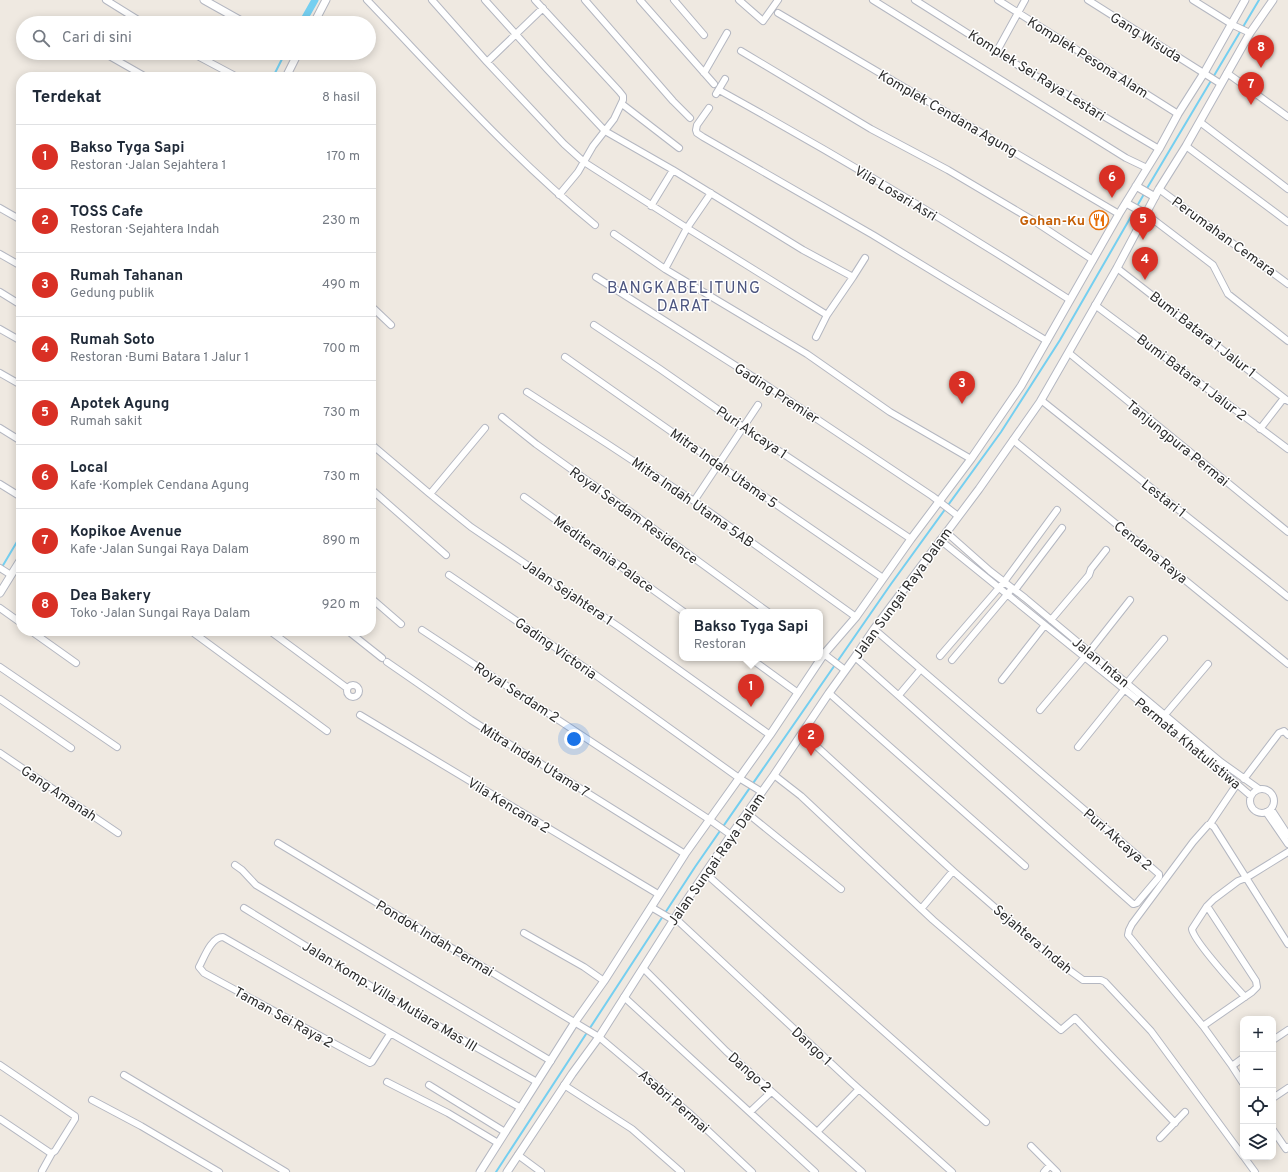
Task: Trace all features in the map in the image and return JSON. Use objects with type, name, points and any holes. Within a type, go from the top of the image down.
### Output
[{"type":"street","points":[[106,0],[132,16]]},
{"type":"street","points":[[204,0],[233,16]]},
{"type":"street","points":[[318,16],[326,0]]},
{"type":"street","points":[[368,0],[468,107],[559,195],[594,225]]},
{"type":"street","points":[[432,0],[564,144],[584,162],[651,206],[827,315]]},
{"type":"street","points":[[485,0],[551,74],[605,131],[711,193],[803,250],[853,277]]},
{"type":"street","points":[[535,0],[623,96],[622,104],[614,119],[593,146],[578,172],[559,195]]},
{"type":"street","points":[[585,0],[673,101],[690,118]]},
{"type":"street","points":[[640,0],[714,84]]},
{"type":"street","points":[[674,0],[704,35]]},
{"type":"street","points":[[739,0],[763,21],[778,0]]},
{"type":"street","points":[[872,0],[1126,158],[1146,168]]},
{"type":"street","name":"Komplek Sei Raya Lestari","points":[[915,0],[1024,68],[1159,149]]},
{"type":"street","name":"Komplek Pesona Alam","points":[[998,0],[1178,114]]},
{"type":"street","points":[[997,50],[1025,0]]},
{"type":"street","name":"Gang Wisuda","points":[[1088,0],[1220,84]]},
{"type":"street","points":[[1192,0],[1248,32]]},
{"type":"street","points":[[843,669],[825,654],[856,617],[911,539],[971,459],[1021,386],[1119,214],[1138,187],[1146,168],[1204,73],[1245,0]]},
{"type":"street","name":"Jalan Sungai Raya Dalam","points":[[507,1172],[596,1035],[643,968],[672,919],[705,873],[728,834],[747,813],[760,791],[774,775],[829,693],[843,669],[855,657],[946,532],[956,515],[1013,440],[1041,400],[1117,268],[1153,196],[1159,189],[1200,122],[1248,32],[1273,0]]},
{"type":"street","points":[[488,62],[543,8]]},
{"type":"street","name":"Komplek Cendana Agung","points":[[778,13],[1119,214]]},
{"type":"street","points":[[704,73],[727,33]]},
{"type":"street","points":[[741,51],[871,129],[962,178],[1034,221],[1093,260]]},
{"type":"street","points":[[116,60],[137,72]]},
{"type":"street","points":[[205,60],[228,72]]},
{"type":"street","points":[[288,72],[294,60]]},
{"type":"street","points":[[1227,73],[1288,117]]},
{"type":"street","name":"Vila Losari Asri","points":[[725,79],[718,92],[767,116],[992,250],[1070,300]]},
{"type":"street","points":[[622,104],[679,148]]},
{"type":"street","points":[[709,108],[696,130],[703,137],[873,235],[1047,341]]},
{"type":"street","points":[[1200,122],[1288,189]]},
{"type":"street","points":[[1186,146],[1288,222]]},
{"type":"street","points":[[651,206],[672,170]]},
{"type":"street","points":[[1138,187],[1153,196]]},
{"type":"street","name":"Perumahan Cemara","points":[[1159,189],[1288,284]]},
{"type":"street","points":[[665,269],[687,228],[711,193]]},
{"type":"street","points":[[1126,203],[1144,213],[1213,265],[1228,294],[1288,341]]},
{"type":"street","points":[[0,208],[16,217]]},
{"type":"street","points":[[614,234],[665,269],[807,354],[890,412],[971,459]]},
{"type":"street","points":[[0,254],[16,263]]},
{"type":"street","points":[[816,337],[827,315],[865,258]]},
{"type":"street","name":"Bumi Batara 1 Jalur 1","points":[[1117,268],[1286,400]]},
{"type":"street","name":"Gading Premier","points":[[596,277],[769,387],[940,502],[956,515]]},
{"type":"street","points":[[0,292],[16,302]]},
{"type":"street","name":"Bumi Batara 1 Jalur 2","points":[[1095,305],[1288,449]]},
{"type":"street","points":[[376,311],[391,325]]},
{"type":"street","name":"Puri Akcaya 1","points":[[594,324],[743,427],[911,539]]},
{"type":"street","points":[[0,329],[16,338]]},
{"type":"street","name":"Tanjungpura Permai","points":[[1069,353],[1288,532]]},
{"type":"street","name":"Mitra Indah Utama 5","points":[[565,357],[718,465],[883,578]]},
{"type":"street","points":[[0,372],[16,382]]},
{"type":"street","name":"Mitra Indah Utama 5AB","points":[[527,392],[694,501],[856,617]]},
{"type":"street","name":"Lestari 1","points":[[1041,400],[1288,597]]},
{"type":"street","points":[[1260,429],[1286,400]]},
{"type":"street","points":[[694,501],[758,405]]},
{"type":"street","name":"Royal Serdam Residence","points":[[502,417],[536,444],[764,609]]},
{"type":"street","points":[[0,428],[16,438]]},
{"type":"street","points":[[430,494],[485,428]]},
{"type":"street","name":"Cendana Raya","points":[[1013,440],[1288,664]]},
{"type":"street","name":"Jalan Sejahtera 1","points":[[376,448],[471,527],[619,627],[770,736]]},
{"type":"street","points":[[0,484],[16,494]]},
{"type":"street","points":[[376,493],[446,555]]},
{"type":"street","name":"Mediterania Palace","points":[[524,497],[680,609]]},
{"type":"street","points":[[940,656],[1004,582],[1057,510]]},
{"type":"street","points":[[952,660],[1007,594],[1014,589],[1062,528]]},
{"type":"street","name":"Jalan Intan","points":[[946,532],[1004,582],[1127,683],[1163,717],[1259,789]]},
{"type":"street","name":"Permata Khatulistiwa","points":[[940,540],[1124,690],[1163,717],[1250,796]]},
{"type":"street","points":[[1051,620],[1089,575],[1091,569],[1106,550]]},
{"type":"street","points":[[0,593],[9,574],[16,566]]},
{"type":"street","points":[[0,568],[9,574]]},
{"type":"street","name":"Gading Victoria","points":[[449,575],[590,671],[739,778],[760,791]]},
{"type":"street","points":[[1040,710],[1130,600]]},
{"type":"street","points":[[376,602],[401,624]]},
{"type":"street","points":[[0,608],[16,620]]},
{"type":"street","points":[[1002,680],[1045,625]]},
{"type":"street","name":"Puri Akcaya 2","points":[[855,657],[1134,904],[1137,903],[1159,877],[1159,874],[874,629]]},
{"type":"street","name":"Royal Serdam 2","points":[[422,630],[710,820],[728,834]]},
{"type":"street","points":[[38,636],[76,663]]},
{"type":"street","points":[[198,636],[327,731]]},
{"type":"street","points":[[277,636],[347,688]]},
{"type":"street","name":"Mitra Indah Utama 7","points":[[354,636],[384,660],[471,720],[685,854]]},
{"type":"street","points":[[1127,683],[1164,639]]},
{"type":"street","points":[[754,661],[798,693]]},
{"type":"street","points":[[480,1172],[537,1082],[578,1024],[604,981],[654,909],[658,894],[770,736],[820,661]]},
{"type":"street","points":[[1163,717],[1208,664]]},
{"type":"street","points":[[0,667],[117,747]]},
{"type":"street","points":[[899,695],[920,670]]},
{"type":"street","points":[[1078,747],[1124,690]]},
{"type":"street","points":[[829,693],[1025,866]]},
{"type":"street","points":[[0,699],[71,748]]},
{"type":"street","name":"Vila Kencana 2","points":[[360,715],[658,894]]},
{"type":"street","points":[[1244,779],[1280,733],[1284,731],[1288,735]]},
{"type":"street","name":"Sejahtera Indah","points":[[802,733],[953,871],[1054,959],[1078,978],[1087,980],[1101,980],[1105,982],[1151,1031],[1240,1152]]},
{"type":"street","name":"Gang Amanah","points":[[0,753],[118,833]]},
{"type":"street","points":[[774,775],[801,796],[933,920],[1061,1030],[1075,1018],[1175,1123]]},
{"type":"street","points":[[1237,784],[1210,824],[1205,827],[1193,842],[1137,918],[1129,930],[1128,935],[1203,1026],[1240,1078]]},
{"type":"street","points":[[1259,789],[1265,789],[1272,794],[1274,802],[1269,811],[1260,814],[1253,810],[1250,803],[1250,796],[1253,792],[1259,789]]},
{"type":"street","points":[[1269,811],[1288,835]]},
{"type":"street","points":[[1269,811],[1288,844]]},
{"type":"street","points":[[747,813],[841,888]]},
{"type":"street","points":[[1210,824],[1214,827],[1288,944]]},
{"type":"street","name":"Pondok Indah Permai","points":[[278,843],[596,1035]]},
{"type":"street","points":[[1245,997],[1218,966],[1192,932],[1194,924],[1214,899],[1238,881],[1246,878],[1288,852]]},
{"type":"street","points":[[235,865],[242,870],[256,885],[551,1061]]},
{"type":"street","points":[[922,909],[953,871]]},
{"type":"street","points":[[705,873],[986,1122]]},
{"type":"street","points":[[1203,1026],[1257,988],[1257,984],[1207,906]]},
{"type":"street","name":"Jalan Komp. Villa Mutiara Mas III","points":[[244,908],[395,1001],[537,1082]]},
{"type":"street","name":"Dango 1","points":[[654,909],[672,919],[858,1089],[952,1172]]},
{"type":"street","points":[[524,933],[584,967],[604,981]]},
{"type":"street","name":"Taman Sei Raya 2","points":[[390,1034],[370,1063],[204,973],[199,967],[212,943],[220,938],[390,1034],[520,1108]]},
{"type":"street","name":"Dango 2","points":[[643,968],[726,1051],[771,1092],[818,1131],[862,1172]]},
{"type":"street","points":[[624,997],[815,1172]]},
{"type":"street","points":[[1276,1038],[1288,1030]]},
{"type":"street","name":"Asabri Permai","points":[[596,1035],[688,1112],[752,1172]]},
{"type":"street","points":[[1232,1066],[1240,1060]]},
{"type":"street","points":[[0,1065],[75,1116],[75,1119],[55,1151],[52,1153],[42,1171]]},
{"type":"street","points":[[124,1075],[286,1172]]},
{"type":"street","points":[[387,1082],[448,1113],[498,1143]]},
{"type":"street","points":[[429,1085],[505,1132]]},
{"type":"street","points":[[564,1085],[637,1133],[682,1172]]},
{"type":"street","points":[[1276,1096],[1288,1088]]},
{"type":"street","points":[[818,1131],[858,1089]]},
{"type":"street","points":[[750,1112],[771,1092]]},
{"type":"street","points":[[92,1100],[141,1126],[219,1172]]},
{"type":"street","points":[[1160,1138],[1185,1112]]},
{"type":"street","points":[[0,1119],[52,1153]]},
{"type":"street","points":[[1276,1135],[1283,1146],[1286,1148],[1288,1147]]},
{"type":"street","points":[[1031,1146],[1057,1172]]},
{"type":"street","points":[[518,1155],[540,1172]]},
{"type":"street","name":"Sejahtera Indah","points":[[1246,1160],[1255,1172]]},
{"type":"street","points":[[1044,1172],[1050,1165]]},
{"type":"waterway","points":[[306,16],[315,0]]},
{"type":"waterway","points":[[1146,190],[1259,0]]},
{"type":"waterway","points":[[276,72],[282,60]]},
{"type":"waterway","points":[[496,1172],[695,867],[891,584],[1001,432],[1060,340],[1144,194]]},
{"type":"waterway","points":[[2,567],[16,543]]},
{"type":"place","name":"Dea Bakery","points":[[1261,68]]},
{"type":"place","name":"Kopikoe Avenue","points":[[1251,105]]},
{"type":"place","name":"Local","points":[[1112,198]]},
{"type":"place","name":"Gohan-Ku","points":[[1099,220]]},
{"type":"place","name":"Apotek Agung","points":[[1143,240]]},
{"type":"place","name":"Rumah Soto","points":[[1145,280]]},
{"type":"place","name":"Rumah Tahanan","points":[[962,404]]},
{"type":"place","name":"Bakso Tyga Sapi","points":[[751,707]]},
{"type":"place","name":"TOSS Cafe","points":[[811,756]]},
{"type":"district","name":"BANGKABELITUNG DARAT","points":[[684,296]]}]
